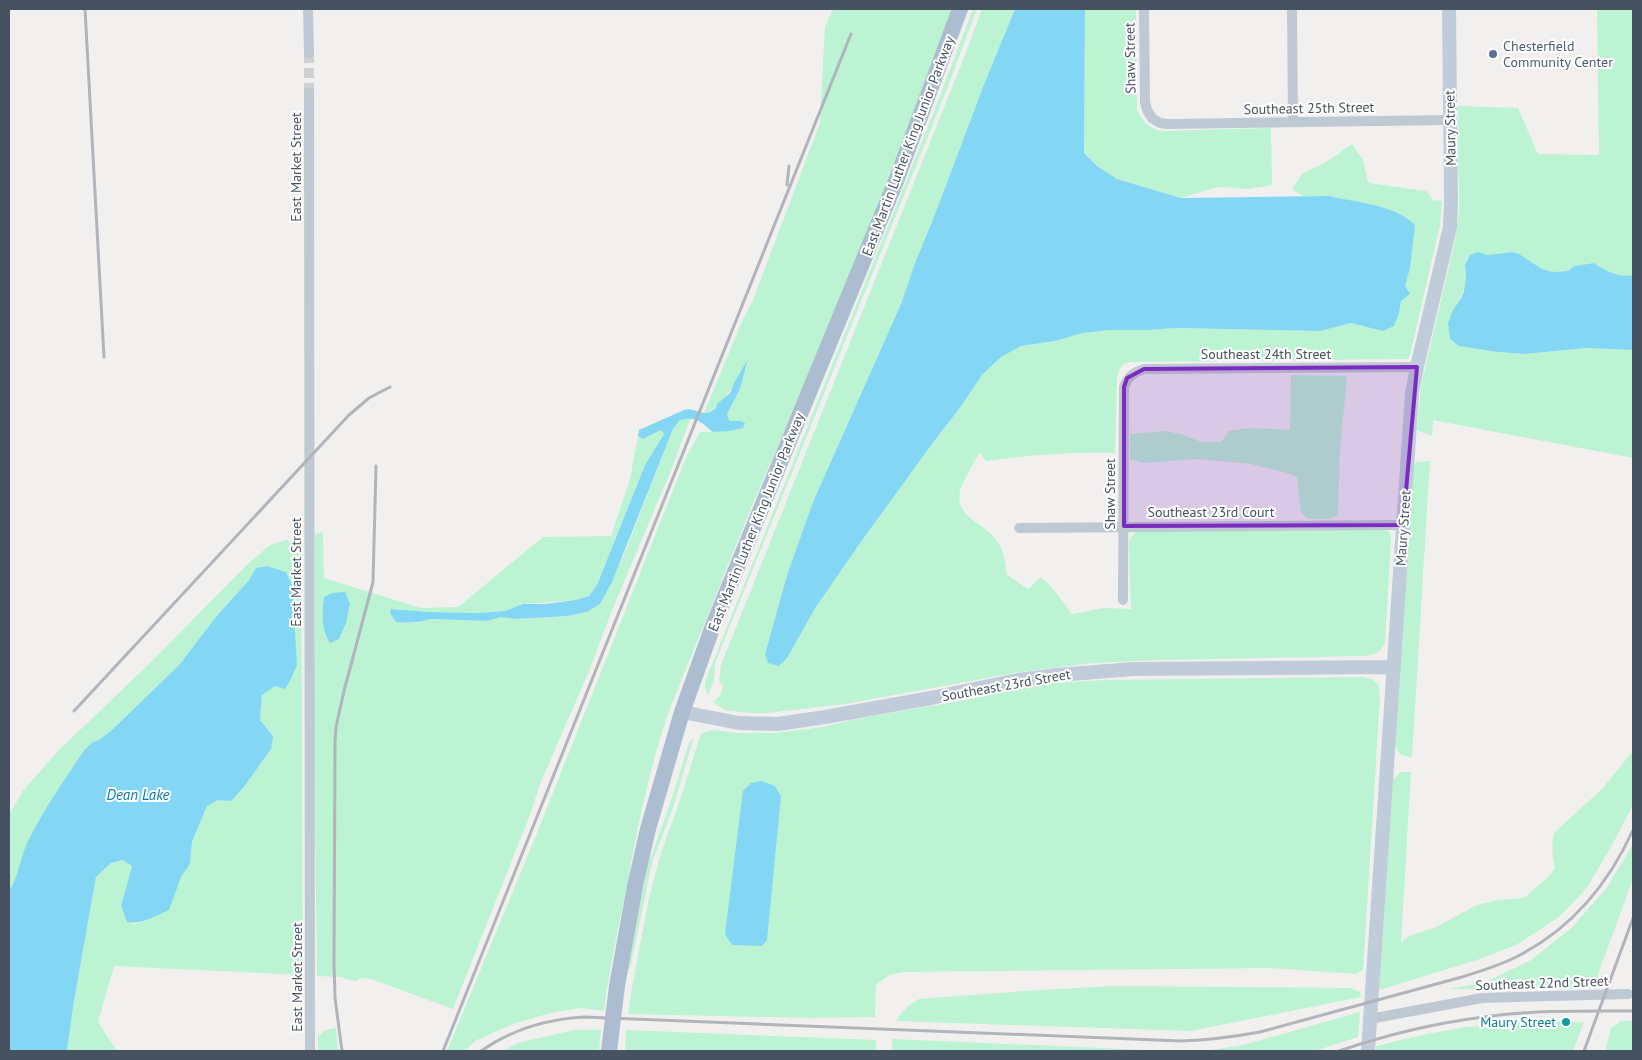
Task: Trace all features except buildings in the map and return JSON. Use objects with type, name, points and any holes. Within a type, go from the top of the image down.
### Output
[{"type":"main road","name":"East Martin Luther King Junior Parkway","points":[[609,1051],[617,986],[635,886],[648,829],[682,712],[714,623],[896,181],[960,9]]},
{"type":"main road","name":"Maury Street","points":[[1368,1051],[1412,393],[1450,227],[1449,9]]},
{"type":"main road","name":"Southeast 23rd Street","points":[[682,712],[738,723],[778,724],[1058,674],[1133,669],[1393,667]]},
{"type":"street","points":[[308,9],[309,53]]},
{"type":"street","name":"Shaw Street","points":[[1144,9],[1145,102],[1152,118],[1160,123],[1168,124]]},
{"type":"street","points":[[1292,9],[1293,122]]},
{"type":"street","name":"East Market Street","points":[[309,92],[310,1051]]},
{"type":"street","name":"Southeast 25th Street","points":[[1168,124],[1449,120]]},
{"type":"street","name":"Southeast 24th Street","points":[[1124,387],[1128,378],[1134,372],[1144,369],[1417,367]]},
{"type":"street","name":"Shaw Street","points":[[1123,600],[1124,387]]},
{"type":"street","name":"Southeast 23rd Court","points":[[1020,528],[1403,525]]},
{"type":"street","name":"Southeast 22nd Street","points":[[1370,1019],[1482,998],[1628,994]]},
{"type":"highlighted area","points":[[1417,367],[1403,525],[1124,526],[1124,387],[1127,378],[1144,369]]},
{"type":"green space","points":[[833,9],[952,9],[939,53],[829,328],[753,503],[669,711],[655,755],[639,822],[604,1011],[581,1008],[554,1012],[513,1024],[475,1041],[465,1051],[447,1051],[537,833],[687,455],[700,432],[729,431],[740,421],[728,421],[727,413],[740,389],[748,361],[723,399],[711,411],[704,413],[743,319],[752,302],[820,123],[825,27]]},
{"type":"green space","points":[[973,9],[977,9],[947,89],[715,663],[714,680],[708,696],[705,686],[706,679],[931,119]]},
{"type":"green space","points":[[982,9],[1015,9],[915,263],[901,304],[813,502],[788,572],[765,654],[787,658],[814,608],[982,375],[1001,357],[1021,346],[1055,341],[1083,333],[1110,330],[1177,328],[1320,331],[1351,323],[1384,330],[1399,313],[1400,300],[1410,268],[1351,201],[1330,196],[1303,196],[1292,189],[1303,173],[1325,163],[1352,144],[1363,160],[1368,183],[1426,191],[1433,200],[1442,201],[1440,225],[1408,359],[1130,362],[1121,367],[1117,378],[1115,453],[1050,454],[986,461],[980,452],[961,487],[959,499],[964,512],[987,530],[999,544],[1005,559],[1007,575],[1028,589],[1041,577],[1054,590],[1072,614],[1104,608],[1131,609],[1129,549],[1130,538],[1137,531],[1385,530],[1391,534],[1391,539],[1385,643],[1377,653],[1364,656],[1093,663],[1020,672],[845,704],[767,713],[725,710],[713,702],[722,691],[723,685],[719,682],[721,665]]},
{"type":"green space","points":[[1085,9],[1136,9],[1137,109],[1145,123],[1159,131],[1271,128],[1272,185],[1248,189],[1218,187],[1181,198],[1117,179],[1097,166],[1084,153]]},
{"type":"green space","points":[[1597,9],[1633,9],[1633,275],[1623,276],[1613,273],[1594,263],[1574,266],[1568,271],[1552,272],[1542,269],[1513,252],[1488,255],[1478,253],[1465,265],[1464,289],[1453,310],[1498,352],[1524,354],[1586,348],[1633,350],[1633,458],[1433,420],[1432,436],[1417,430],[1421,386],[1455,241],[1459,211],[1458,106],[1518,108],[1538,154],[1599,155]]},
{"type":"green space","points":[[1291,375],[1347,376],[1340,450],[1338,515],[1330,519],[1308,519],[1301,512],[1297,477],[1287,473],[1251,464],[1197,459],[1144,463],[1130,459],[1130,434],[1166,431],[1184,435],[1201,442],[1221,442],[1229,431],[1250,428],[1290,430]]},
{"type":"green space","points":[[691,417],[590,669],[540,784],[531,812],[453,1009],[371,979],[361,978],[356,981],[342,977],[317,976],[314,734],[315,534],[323,532],[324,578],[421,608],[458,607],[543,537],[611,536],[630,479],[638,436],[644,439],[661,430],[664,434],[645,465],[597,585],[589,596],[576,600],[523,604],[505,611],[478,613],[392,609],[396,622],[409,623],[430,619],[487,621],[501,617],[515,619],[568,616],[587,612],[600,604],[623,557],[673,429],[680,420]]},
{"type":"green space","points":[[1430,461],[1412,757],[1401,754],[1395,745],[1414,465],[1417,462]]},
{"type":"green space","points":[[287,540],[301,550],[303,975],[114,966],[98,1022],[117,1051],[67,1051],[96,877],[111,863],[124,860],[132,866],[121,906],[127,922],[135,924],[155,917],[175,891],[181,877],[190,864],[192,842],[207,806],[218,800],[273,736],[260,720],[262,694],[275,686],[286,572],[267,566],[256,568],[249,580],[215,618],[180,664],[113,729],[85,749],[44,813],[14,884],[9,891],[9,815],[22,792],[59,750],[149,664],[249,563],[270,545]]},
{"type":"green space","points":[[1363,677],[1372,679],[1379,685],[1380,697],[1363,970],[1356,974],[1271,968],[905,972],[889,975],[876,985],[875,1017],[810,1018],[628,1014],[649,898],[660,856],[701,733],[713,730],[737,733],[775,733],[823,727],[1039,684],[1105,680]]},
{"type":"green space","points":[[694,737],[674,805],[652,863],[630,969],[628,969],[649,862],[689,743]]},
{"type":"green space","points":[[1633,751],[1633,805],[1586,889],[1558,918],[1516,945],[1480,959],[1379,990],[1393,780],[1400,772],[1411,772],[1401,943],[1409,936],[1436,927],[1477,905],[1498,900],[1524,898],[1555,869],[1552,846],[1555,832],[1602,789]]},
{"type":"green space","points":[[1633,844],[1633,879],[1593,988],[1449,989],[1486,982],[1531,960],[1570,929],[1606,889]]},
{"type":"green space","points":[[1115,986],[1351,988],[1360,992],[1361,997],[1191,1031],[896,1021],[906,1008],[919,999]]},
{"type":"green space","points":[[1360,1012],[1358,1037],[1315,1051],[1169,1051],[1210,1050],[1243,1045]]},
{"type":"green space","points":[[1621,1021],[1633,1021],[1633,1051],[1605,1051],[1611,1028]]},
{"type":"green space","points":[[1531,1022],[1584,1022],[1573,1051],[1376,1051],[1376,1046],[1422,1035],[1466,1027]]},
{"type":"green space","points":[[336,1028],[338,1051],[318,1051],[318,1036],[326,1030]]},
{"type":"green space","points":[[574,1030],[601,1030],[599,1051],[503,1051],[518,1043]]},
{"type":"green space","points":[[626,1030],[876,1040],[876,1051],[625,1051]]},
{"type":"green space","points":[[892,1039],[1169,1051],[892,1051]]},
{"type":"water","points":[[1015,9],[1085,9],[1084,153],[1097,166],[1117,179],[1181,198],[1329,196],[1386,208],[1415,225],[1410,268],[1405,286],[1410,294],[1401,301],[1394,326],[1383,331],[1351,323],[1320,331],[1177,328],[1110,330],[1083,333],[1055,341],[1021,346],[1001,357],[982,375],[863,539],[815,608],[787,658],[779,666],[768,663],[765,654],[788,572],[813,502],[901,304],[915,263]]},
{"type":"water","points":[[1478,252],[1488,255],[1513,252],[1542,269],[1552,272],[1568,271],[1574,266],[1594,263],[1613,273],[1623,276],[1633,275],[1633,350],[1586,348],[1524,354],[1459,346],[1450,339],[1448,323],[1464,291],[1465,265],[1470,255]]},
{"type":"water","points":[[748,359],[740,389],[727,414],[729,421],[745,423],[743,428],[713,432],[694,419],[680,420],[673,429],[612,582],[600,604],[587,612],[568,616],[515,619],[501,617],[487,621],[430,619],[396,622],[390,613],[391,609],[478,613],[505,611],[523,604],[545,604],[576,600],[589,596],[597,585],[645,465],[664,434],[661,430],[643,439],[638,436],[639,430],[684,410],[710,412],[730,393]]},
{"type":"water","name":"Dean Lake","points":[[267,566],[286,572],[292,585],[297,665],[285,689],[275,686],[262,695],[260,720],[273,736],[271,749],[243,788],[231,801],[218,800],[207,806],[192,842],[190,864],[181,877],[169,910],[143,921],[127,922],[121,906],[132,866],[123,860],[111,863],[96,877],[67,1051],[9,1051],[9,891],[15,879],[25,847],[34,829],[85,749],[113,729],[180,664],[215,618],[249,580],[256,568]]},
{"type":"water","points":[[345,592],[350,604],[346,623],[339,639],[330,643],[323,621],[324,597],[332,593]]},
{"type":"water","points":[[761,781],[775,786],[781,796],[767,940],[762,946],[732,945],[725,934],[743,791],[751,783]]},
{"type":"tunnel","points":[[309,53],[309,92]]},
{"type":"railway","points":[[85,9],[104,357]]},
{"type":"railway","points":[[443,1051],[851,34]]},
{"type":"railway","points":[[787,185],[789,166]]},
{"type":"railway","points":[[74,711],[349,415],[369,398],[390,387]]},
{"type":"railway","points":[[342,1051],[335,998],[334,964],[335,744],[336,727],[344,691],[373,582],[376,466]]},
{"type":"railway","points":[[481,1051],[505,1037],[530,1027],[557,1020],[584,1017],[1181,1041],[1260,1032],[1462,977],[1516,957],[1554,934],[1585,904],[1612,869],[1633,830]]},
{"type":"railway","points":[[1584,1051],[1633,918]]},
{"type":"railway","points":[[1339,1051],[1411,1030],[1484,1017],[1540,1012],[1633,1011]]},
{"type":"place","name":"Chesterfield Community Center","points":[[1493,54]]},
{"type":"place","name":"Maury Street","points":[[1566,1022]]}]
